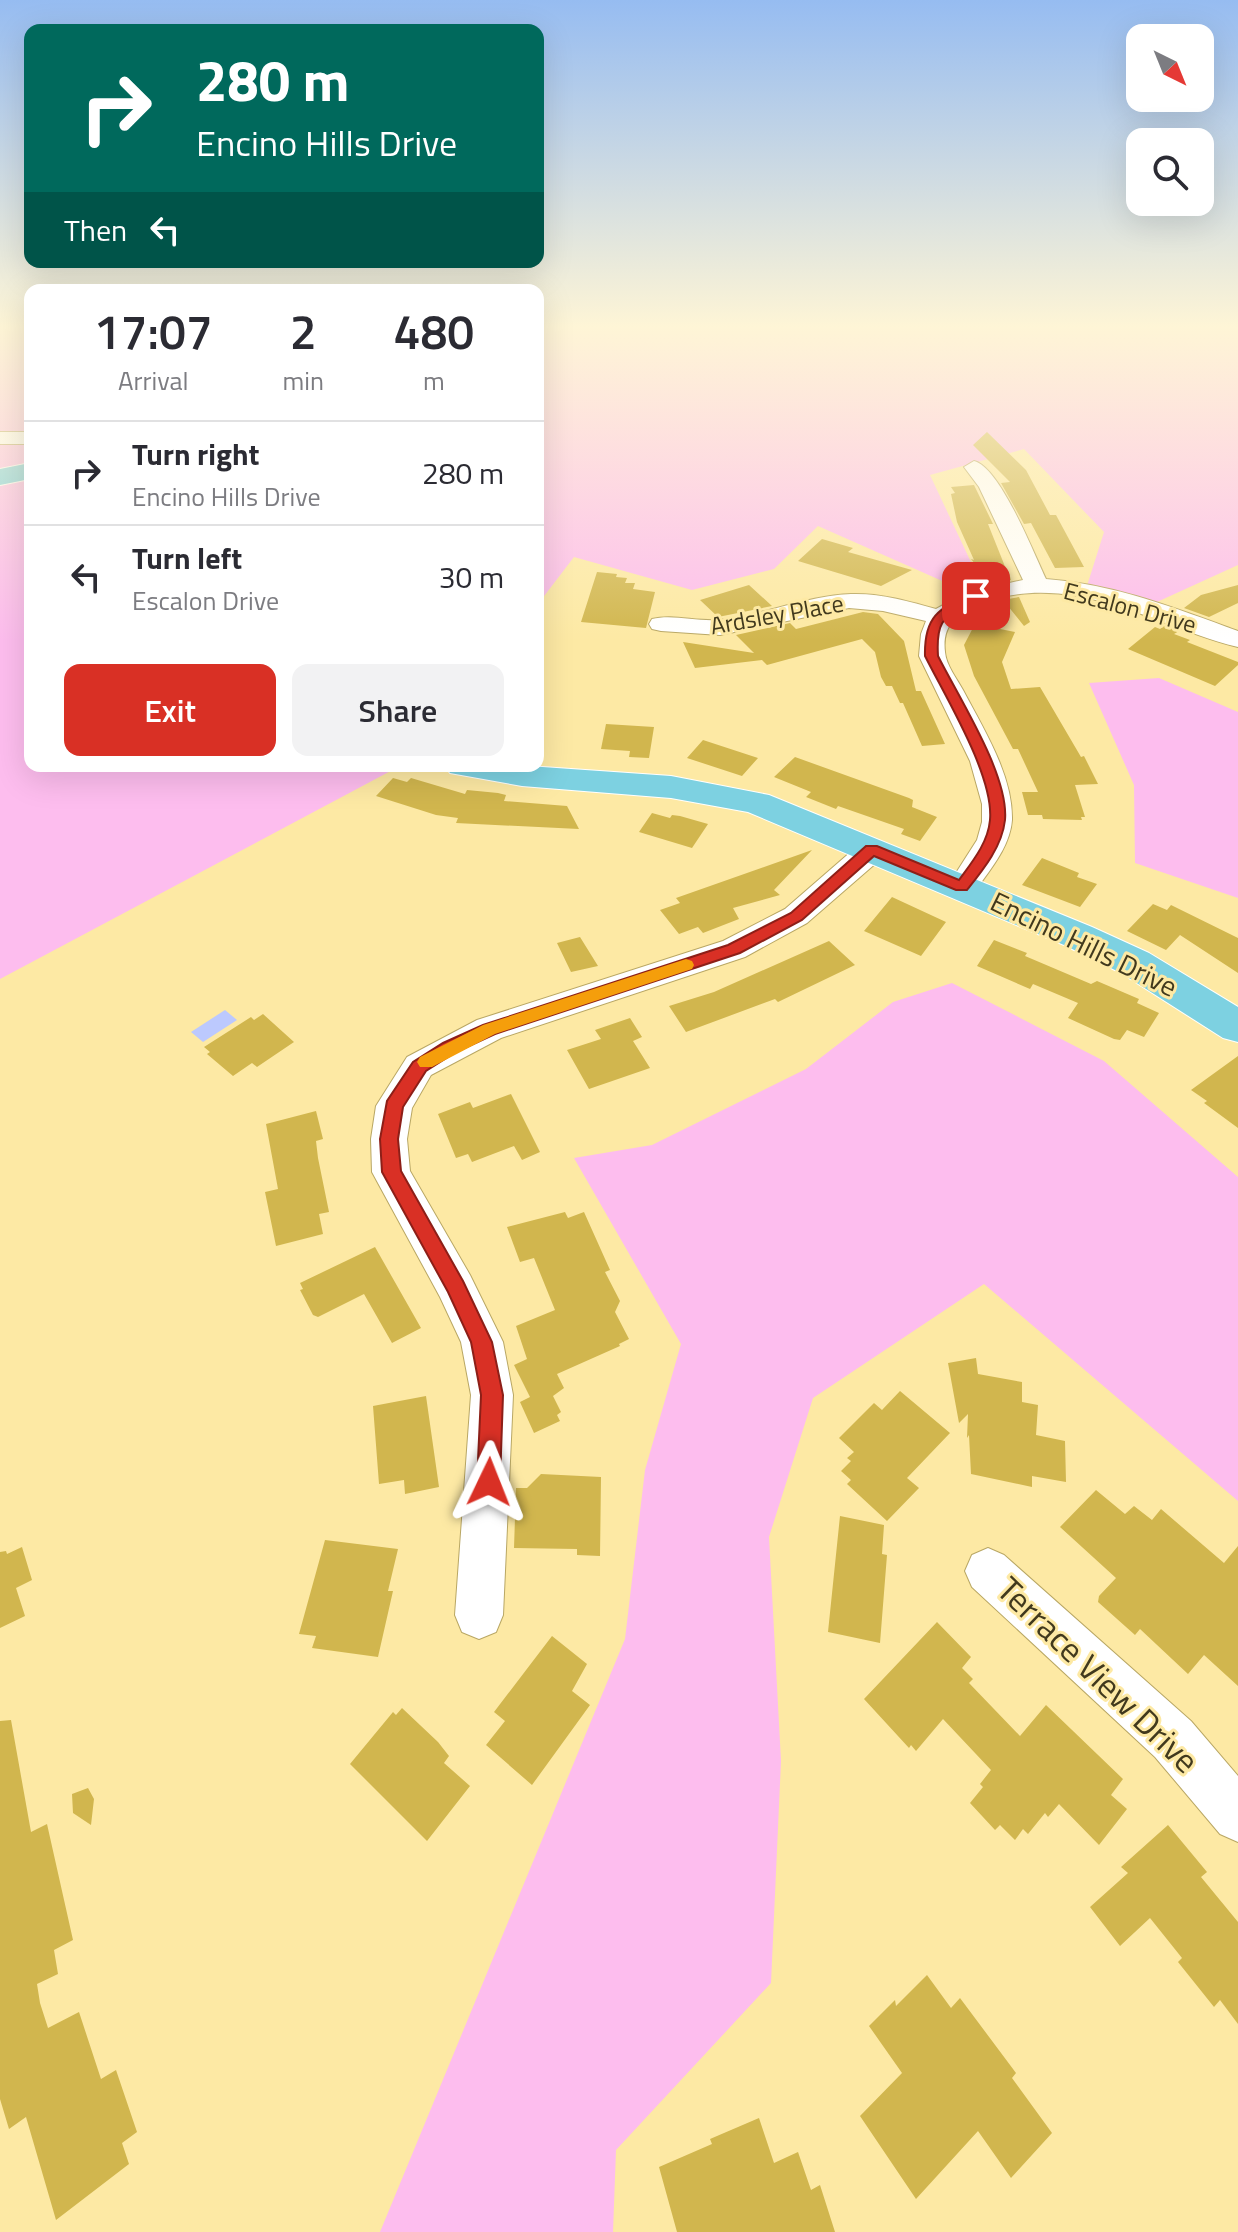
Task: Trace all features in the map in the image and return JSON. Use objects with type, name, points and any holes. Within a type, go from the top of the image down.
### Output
[{"type":"main road","points":[[0,477],[24,472]]},
{"type":"main road","name":"Encino Hills Drive","points":[[498,772],[718,793],[757,803],[962,887],[1135,963],[1238,1027]]},
{"type":"street","points":[[0,438],[24,438]]},
{"type":"street","points":[[974,467],[989,486],[1037,584]]},
{"type":"street","name":"Escalon Drive","points":[[940,617],[952,606],[989,591],[1037,584],[1085,590],[1233,632]]},
{"type":"street","name":"Ardsley Place","points":[[661,624],[706,628],[729,626],[818,605],[851,601],[868,601],[940,617]]},
{"type":"street","points":[[940,617],[931,634],[932,656],[996,787],[997,822],[985,856],[962,887]]},
{"type":"street","points":[[479,1615],[492,1395],[482,1342],[456,1287],[391,1172],[389,1139],[394,1106],[419,1066],[450,1047],[489,1029],[734,949],[796,916],[872,850]]},
{"type":"street","name":"Terrace View Drive","points":[[988,1571],[1173,1739],[1238,1816]]},
{"type":"shaded area","points":[[0,432],[24,432],[24,772],[389,772],[0,979]]},
{"type":"shaded area","points":[[544,432],[1238,432],[1238,565],[1146,607],[1086,589],[1104,532],[1024,449],[930,475],[985,592],[974,595],[818,526],[774,569],[692,590],[574,557],[544,596]]},
{"type":"shaded area","points":[[1159,678],[1238,712],[1238,898],[1135,863],[1134,785],[1089,683]]},
{"type":"shaded area","points":[[952,983],[1104,1061],[1238,1177],[1238,1501],[984,1284],[813,1398],[769,1537],[781,1761],[771,1983],[616,2150],[613,2232],[380,2232],[625,1639],[645,1470],[681,1344],[574,1158],[652,1145],[806,1069],[893,1002]]},
{"type":"water","points":[[225,1010],[237,1020],[203,1042],[191,1032]]},
{"type":"building","points":[[987,432],[1026,470],[1050,515],[1056,515],[1084,567],[1055,568],[1031,523],[1024,524],[1001,483],[1010,482],[973,445]]},
{"type":"building","points":[[974,485],[993,524],[988,524],[1006,569],[997,569],[1009,573],[1011,580],[991,584],[971,559],[974,560],[957,522],[951,494],[955,493],[951,487]]},
{"type":"building","points":[[822,539],[853,548],[848,552],[912,570],[881,586],[798,561]]},
{"type":"building","points":[[597,572],[617,574],[616,577],[627,578],[625,583],[635,583],[633,589],[655,592],[646,628],[581,622]]},
{"type":"building","points":[[749,585],[772,606],[718,617],[700,600]]},
{"type":"building","points":[[1238,585],[1238,603],[1209,617],[1184,608],[1201,595]]},
{"type":"building","points":[[1019,597],[1030,622],[1024,626],[1003,600]]},
{"type":"building","points":[[863,612],[878,614],[904,641],[916,691],[921,691],[945,744],[922,746],[903,703],[900,703],[892,686],[886,686],[881,677],[875,652],[862,639],[767,665],[762,660],[695,668],[683,642],[754,653],[736,635],[790,623],[796,629]]},
{"type":"building","points":[[975,624],[1015,632],[1002,662],[1011,689],[1040,687],[1081,757],[1084,756],[1098,784],[1075,785],[1085,817],[1081,817],[1082,820],[1043,819],[1042,815],[1028,815],[1022,792],[1038,792],[1018,749],[1013,749],[974,676],[964,645]]},
{"type":"building","points":[[1164,626],[1179,631],[1174,634],[1190,640],[1187,642],[1238,662],[1238,665],[1215,686],[1128,649],[1155,627],[1160,629]]},
{"type":"building","points":[[606,724],[654,727],[649,758],[629,757],[630,751],[601,749]]},
{"type":"building","points":[[703,740],[758,758],[742,776],[687,758]]},
{"type":"building","points":[[795,757],[909,798],[913,800],[912,807],[937,817],[920,841],[901,834],[904,829],[806,797],[811,792],[774,777]]},
{"type":"building","points":[[393,778],[407,782],[411,778],[465,794],[467,790],[498,793],[506,795],[504,801],[567,806],[579,829],[456,823],[458,818],[436,815],[376,796]]},
{"type":"building","points":[[652,813],[670,818],[672,815],[680,816],[708,824],[692,848],[639,832]]},
{"type":"building","points":[[812,850],[774,890],[780,895],[733,908],[739,919],[703,933],[698,927],[679,934],[660,910],[680,903],[676,898]]},
{"type":"building","points":[[1042,858],[1097,884],[1080,907],[1022,885]]},
{"type":"building","points":[[892,897],[946,922],[921,956],[864,931]]},
{"type":"building","points":[[1153,904],[1167,910],[1171,905],[1238,938],[1238,973],[1180,935],[1166,950],[1127,931]]},
{"type":"building","points":[[580,937],[598,966],[571,972],[557,943]]},
{"type":"building","points":[[994,940],[1091,984],[1097,981],[1139,999],[1137,1003],[1159,1013],[1144,1037],[1127,1030],[1120,1040],[1114,1039],[1068,1018],[1078,1003],[1033,984],[1030,989],[977,966]]},
{"type":"building","points":[[829,941],[855,965],[778,1002],[775,999],[686,1032],[669,1006],[714,992]]},
{"type":"building","points":[[263,1014],[294,1042],[257,1067],[252,1063],[233,1076],[207,1054],[210,1052],[204,1047],[251,1017],[254,1020]]},
{"type":"building","points":[[630,1018],[642,1037],[633,1041],[650,1068],[589,1089],[567,1050],[601,1039],[595,1030]]},
{"type":"building","points":[[1238,1056],[1238,1128],[1191,1090]]},
{"type":"building","points":[[511,1094],[540,1152],[522,1160],[514,1146],[472,1162],[468,1154],[456,1158],[438,1114],[470,1102],[473,1108]]},
{"type":"building","points":[[316,1111],[323,1139],[316,1141],[318,1158],[329,1212],[319,1214],[323,1234],[276,1246],[265,1192],[278,1189],[266,1124]]},
{"type":"building","points":[[565,1212],[568,1218],[584,1212],[610,1270],[605,1272],[620,1301],[615,1312],[629,1339],[557,1374],[564,1388],[553,1396],[561,1412],[557,1415],[560,1421],[534,1433],[520,1402],[530,1397],[514,1365],[527,1359],[516,1326],[555,1310],[534,1258],[520,1262],[507,1227]]},
{"type":"building","points":[[375,1247],[421,1328],[392,1343],[364,1294],[318,1317],[313,1315],[300,1290],[303,1289],[300,1283]]},
{"type":"building","points":[[976,1358],[978,1374],[1022,1382],[1022,1402],[1038,1405],[1036,1435],[1065,1441],[1066,1482],[1032,1476],[1032,1487],[971,1474],[968,1414],[959,1423],[948,1363]]},
{"type":"building","points":[[900,1391],[950,1433],[907,1478],[919,1488],[887,1521],[847,1484],[851,1480],[841,1471],[851,1461],[847,1458],[854,1452],[839,1438],[874,1403],[882,1410]]},
{"type":"building","points":[[426,1396],[439,1487],[405,1494],[404,1480],[379,1484],[373,1406]]},
{"type":"building","points":[[541,1474],[601,1477],[600,1556],[577,1555],[577,1549],[514,1548],[516,1488],[527,1488]]},
{"type":"building","points":[[1096,1490],[1125,1514],[1134,1506],[1152,1520],[1161,1509],[1224,1563],[1238,1546],[1238,1686],[1204,1655],[1188,1674],[1140,1629],[1135,1635],[1098,1602],[1099,1596],[1116,1578],[1060,1527]]},
{"type":"building","points":[[840,1516],[884,1525],[882,1554],[887,1555],[880,1643],[828,1632]]},
{"type":"building","points":[[325,1540],[398,1549],[388,1591],[393,1591],[378,1657],[312,1648],[316,1636],[299,1634]]},
{"type":"building","points":[[22,1547],[32,1580],[16,1588],[25,1616],[0,1628],[0,1552],[6,1551],[7,1554]]},
{"type":"building","points":[[937,1622],[971,1657],[962,1668],[973,1679],[969,1683],[1020,1736],[1046,1705],[1123,1779],[1111,1795],[1127,1809],[1099,1845],[1059,1804],[1048,1817],[1045,1813],[1028,1834],[1023,1829],[1015,1840],[1000,1825],[995,1830],[970,1803],[991,1770],[943,1719],[916,1751],[911,1745],[909,1748],[864,1699]]},
{"type":"building","points":[[552,1636],[587,1664],[572,1691],[590,1705],[532,1785],[486,1745],[505,1721],[494,1712]]},
{"type":"building","points":[[402,1708],[438,1742],[449,1756],[444,1763],[470,1786],[427,1841],[350,1764],[393,1712],[396,1715]]},
{"type":"building","points":[[11,1720],[31,1832],[47,1824],[73,1940],[54,1950],[58,1974],[37,1984],[40,2003],[48,2028],[79,2012],[101,2079],[116,2070],[137,2132],[122,2143],[129,2164],[56,2220],[26,2117],[9,2129],[0,2099],[0,1721]]},
{"type":"building","points":[[88,1788],[94,1799],[91,1825],[73,1813],[72,1794]]},
{"type":"building","points":[[1168,1825],[1207,1872],[1201,1877],[1238,1922],[1238,2024],[1220,2000],[1214,2007],[1178,1962],[1182,1958],[1150,1918],[1120,1946],[1090,1907],[1128,1873],[1121,1867]]},
{"type":"building","points":[[927,1975],[951,2008],[960,1998],[1016,2073],[1012,2078],[1052,2133],[1011,2178],[978,2131],[916,2199],[860,2116],[902,2073],[869,2026],[895,2000],[896,2006]]},
{"type":"building","points":[[759,2118],[774,2163],[798,2152],[811,2190],[820,2185],[835,2232],[677,2232],[659,2167],[712,2144],[710,2139]]},
{"type":"slow traffic","points":[[426,1062],[489,1029],[686,965]]},
{"type":"route","points":[[489,1482],[492,1395],[482,1342],[456,1287],[391,1172],[389,1139],[394,1106],[419,1066],[450,1047],[489,1029],[734,949],[796,916],[872,850],[962,887],[985,856],[997,822],[996,787],[932,656],[931,634],[940,617],[952,606],[976,596]]}]
